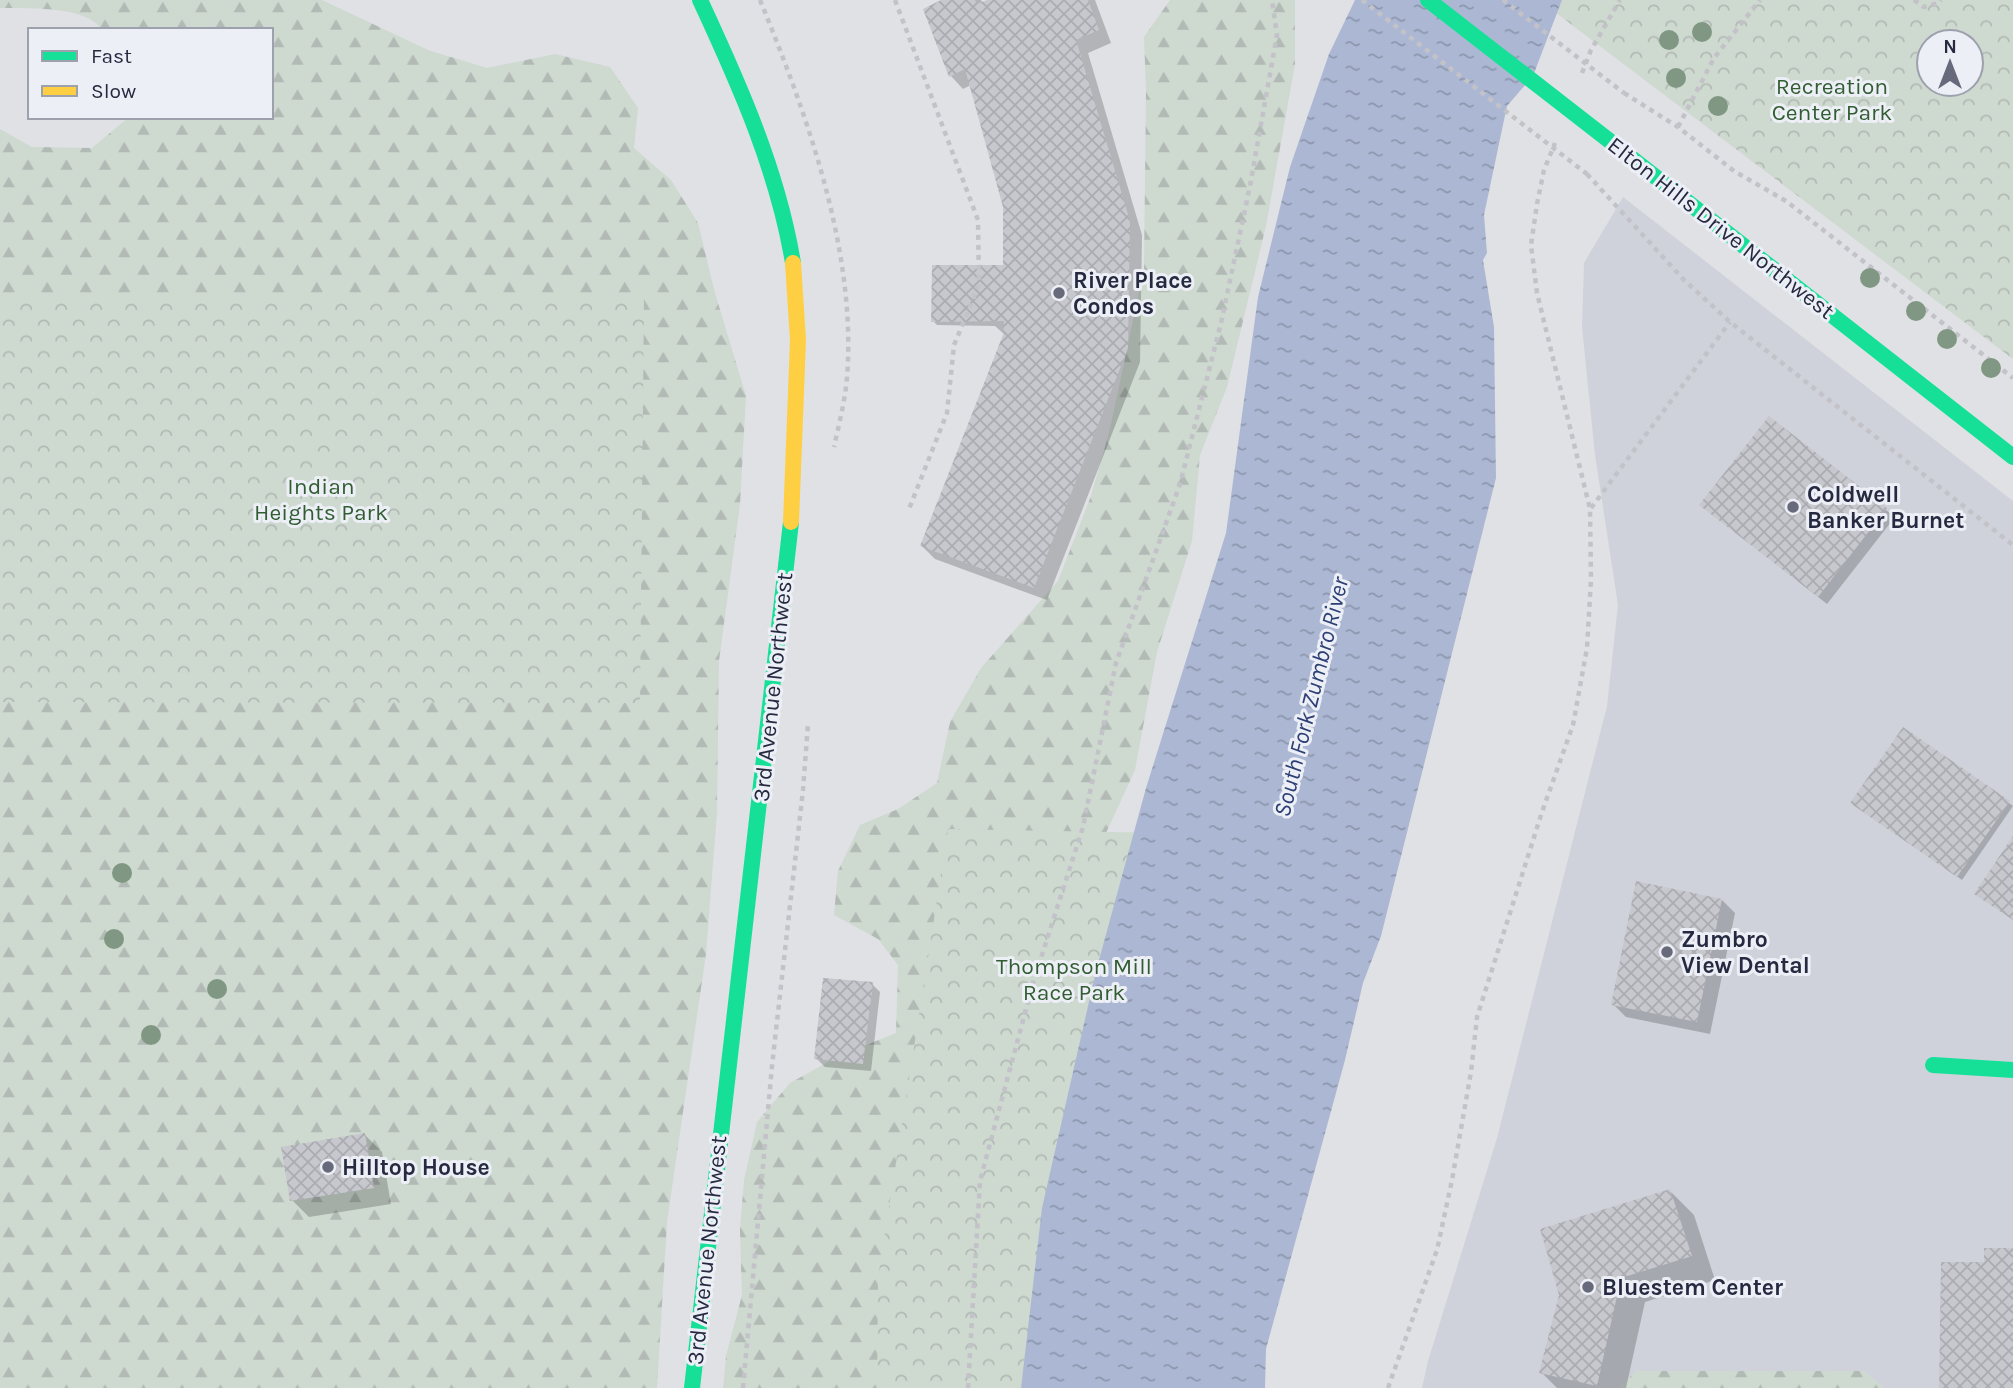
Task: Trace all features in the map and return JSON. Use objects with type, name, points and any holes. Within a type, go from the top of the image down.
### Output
[{"type":"main road","name":"3rd Avenue Northwest","points":[[692,1388],[789,543],[797,440],[799,339],[792,256],[778,200],[736,76],[700,0]]},
{"type":"main road","name":"Elton Hills Drive Northwest","points":[[1428,0],[2013,457]]},
{"type":"main road","points":[[1933,1065],[2013,1070]]},
{"type":"path","points":[[895,0],[978,220],[979,285],[954,345],[947,413],[909,509]]},
{"type":"path","points":[[968,1388],[980,1181],[1033,983],[1083,827],[1116,663],[1180,484],[1221,323],[1250,187],[1277,35],[1272,0]]},
{"type":"path","points":[[1362,0],[1587,174],[1684,279],[1730,322],[2013,545]]},
{"type":"path","points":[[1503,0],[1624,93],[1678,127],[1734,171],[1786,201],[2013,377]]},
{"type":"path","points":[[1582,74],[1591,50],[1620,0]]},
{"type":"path","points":[[1678,127],[1714,58],[1760,0]]},
{"type":"path","points":[[1914,0],[1924,7],[1941,0]]},
{"type":"path","points":[[1388,1388],[1437,1250],[1459,1140],[1477,1017],[1542,812],[1573,725],[1587,648],[1591,579],[1590,509],[1536,293],[1531,246],[1536,204],[1544,170],[1559,134]]},
{"type":"path","points":[[1590,509],[1730,322]]},
{"type":"path","points":[[743,1388],[772,1066],[803,790]]},
{"type":"shaded area","points":[[1623,197],[2013,501],[2013,1388],[1422,1388],[1497,1138],[1607,706],[1618,605],[1595,455],[1582,327],[1584,263]]},
{"type":"green space","points":[[0,0],[322,0],[428,50],[487,68],[555,54],[610,67],[638,108],[634,148],[671,180],[698,223],[715,293],[746,396],[740,504],[719,661],[717,812],[706,954],[667,1222],[657,1388],[0,1388],[0,129],[32,147],[92,148],[127,119],[273,119],[273,28],[100,28],[84,16],[70,12],[0,8]]},
{"type":"green space","points":[[1170,0],[1295,0],[1295,64],[1266,226],[1227,387],[1200,455],[1192,541],[1157,652],[1135,770],[1100,846],[998,1388],[723,1388],[726,1356],[742,1295],[740,1230],[744,1180],[757,1122],[790,1083],[839,1056],[896,1033],[898,965],[878,939],[834,915],[838,871],[860,825],[898,809],[937,783],[950,722],[981,668],[1058,581],[1091,496],[1110,429],[1144,269],[1144,37]]},
{"type":"green space","name":"Recreation Center Park","points":[[1539,0],[2013,0],[2013,359]]},
{"type":"green space","name":"Indian Heights Park","points":[[644,295],[640,703],[0,702],[0,297]]},
{"type":"green space","name":"Thompson Mill Race Park","points":[[948,829],[1277,835],[1137,1388],[877,1388],[878,1278]]},
{"type":"green space","points":[[1636,1371],[1865,1371],[1884,1388],[1619,1388]]},
{"type":"water","name":"South Fork Zumbro River","points":[[1355,0],[1562,0],[1533,76],[1507,106],[1484,215],[1487,253],[1483,260],[1494,327],[1496,478],[1381,936],[1363,983],[1345,1060],[1266,1349],[1265,1388],[1021,1388],[1042,1208],[1096,971],[1146,788],[1226,533],[1258,297],[1290,167],[1329,54]]},
{"type":"building","name":"River Place Condos","points":[[941,0],[975,0],[977,4],[987,0],[1088,0],[1099,30],[1076,40],[1130,221],[1128,348],[1034,588],[920,546],[1003,335],[1004,321],[931,322],[932,265],[1003,265],[1003,207],[965,69],[949,77],[923,9]]},
{"type":"building","name":"Coldwell Banker Burnet","points":[[1769,416],[1887,508],[1818,597],[1699,505]]},
{"type":"building","points":[[1903,727],[2010,801],[1957,877],[1850,803]]},
{"type":"building","points":[[2013,836],[2013,920],[1974,894]]},
{"type":"building","name":"Zumbro View Dental","points":[[1636,881],[1722,899],[1697,1022],[1611,1005]]},
{"type":"building","points":[[823,978],[873,982],[863,1064],[814,1059]]},
{"type":"building","name":"Hilltop House","points":[[365,1133],[374,1188],[290,1201],[281,1147]]},
{"type":"building","name":"Bluestem Center","points":[[1670,1189],[1692,1256],[1621,1278],[1597,1386],[1539,1373],[1559,1295],[1540,1229]]},
{"type":"building","points":[[1984,1248],[2013,1248],[2013,1388],[1939,1388],[1941,1262],[1984,1262]]},
{"type":"traffic: fast","points":[[700,0],[756,128],[778,195],[793,263]]},
{"type":"traffic: fast","points":[[1428,0],[1611,142]]},
{"type":"traffic: fast","points":[[1611,142],[2013,457]]},
{"type":"traffic: fast","points":[[692,1388],[791,522]]},
{"type":"traffic: fast","points":[[1933,1065],[2013,1070]]},
{"type":"traffic: slow","points":[[791,522],[798,340],[793,263]]},
{"type":"place","name":"River Place Condos","points":[[1059,293]]},
{"type":"place","name":"Coldwell Banker Burnet","points":[[1793,507]]},
{"type":"place","name":"Zumbro View Dental","points":[[1667,952]]},
{"type":"place","name":"Hilltop House","points":[[328,1167]]},
{"type":"place","name":"Bluestem Center","points":[[1588,1287]]}]
